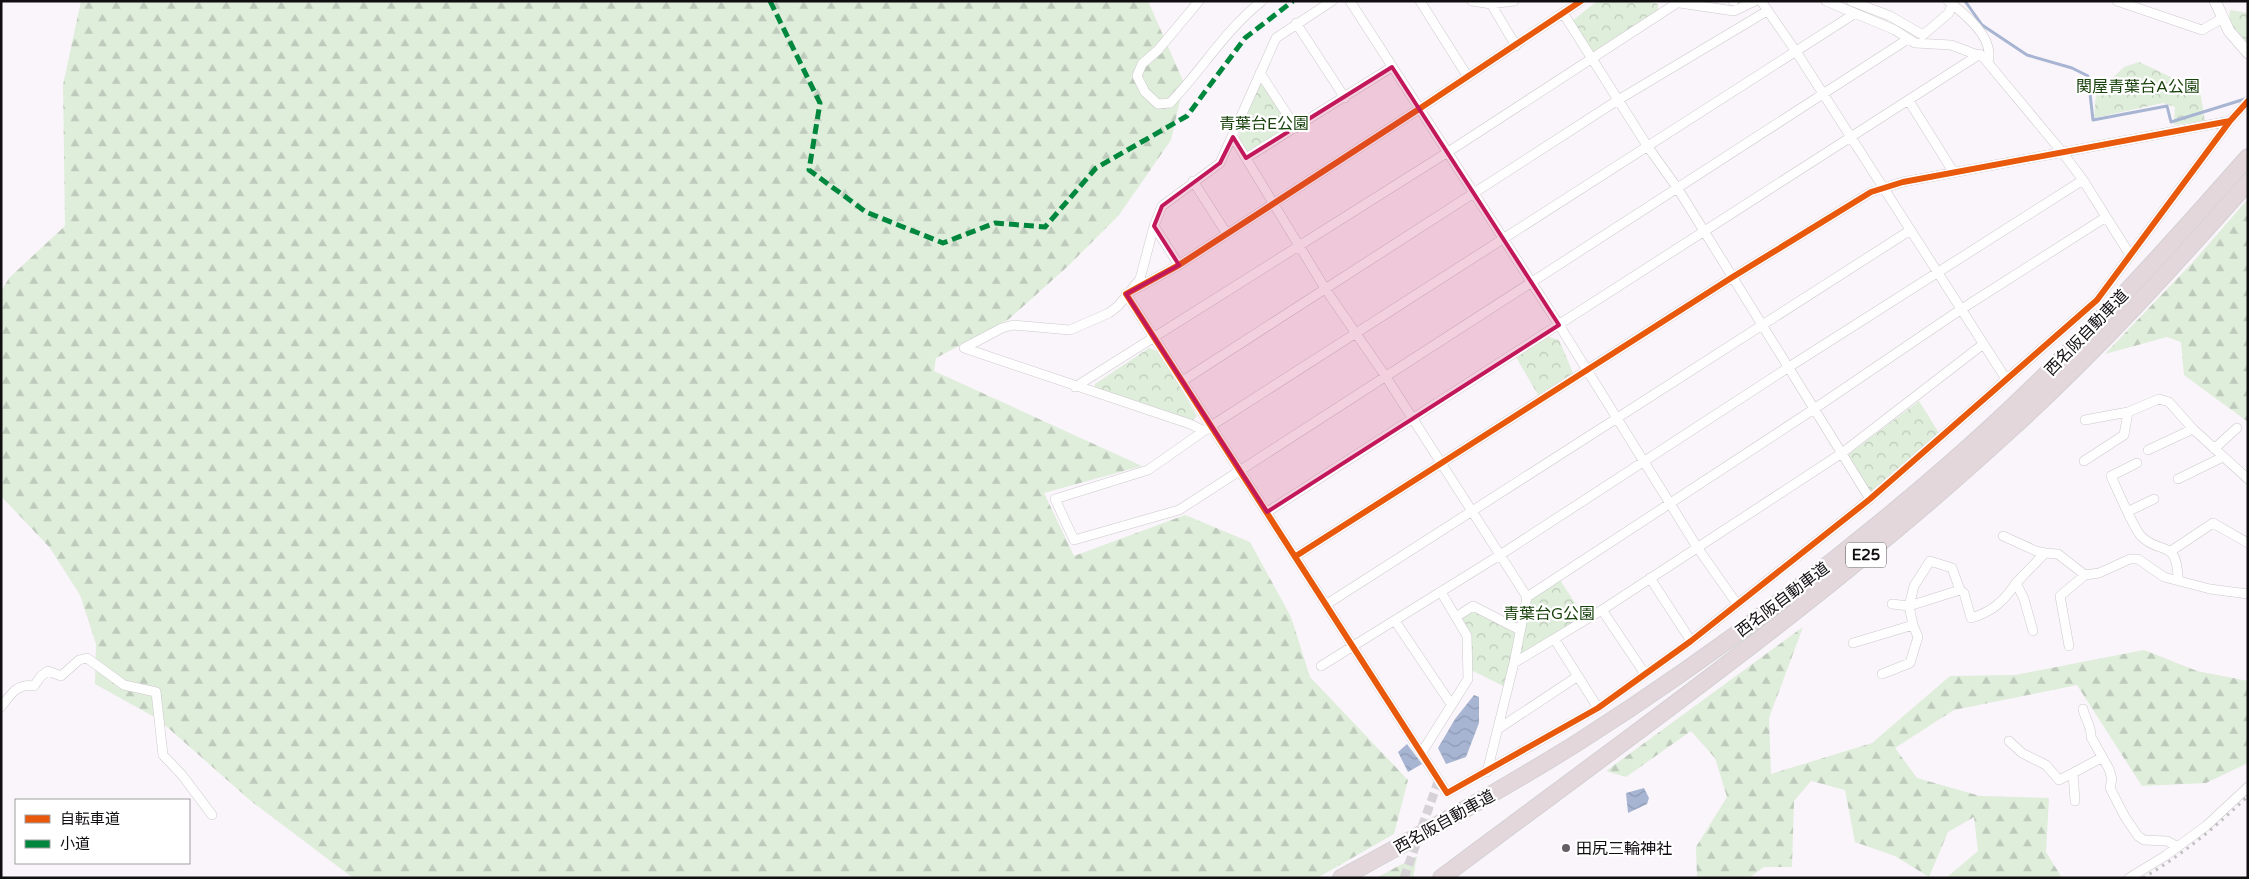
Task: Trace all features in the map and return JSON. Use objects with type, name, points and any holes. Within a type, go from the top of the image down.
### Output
[{"type":"highway","name":"西名阪自動車道","points":[[1341,878],[1445,821],[1579,741],[1700,660],[1839,556],[1947,466],[2048,371],[2140,277],[2248,157]]},
{"type":"highway","name":"西名阪自動車道","points":[[1441,878],[1726,665],[1849,569],[1949,485],[2012,429],[2107,336],[2248,182]]},
{"type":"street","points":[[1199,1],[1158,50],[1142,64],[1137,76],[1145,92],[1158,104],[1170,103],[1188,84],[1224,38],[1262,1]]},
{"type":"street","points":[[1208,429],[1075,387],[964,348],[1002,328],[1013,325],[1070,330],[1109,313],[1118,306],[1140,279],[1154,226],[1162,206],[1193,181],[1220,163],[1276,38],[1332,1]]},
{"type":"street","points":[[1350,1],[1559,325],[1697,547],[1737,604]]},
{"type":"street","points":[[1420,1],[1468,77]]},
{"type":"street","points":[[1472,1],[1491,4],[1514,1]]},
{"type":"street","points":[[1126,294],[1179,265],[1516,46],[1581,1]]},
{"type":"street","points":[[1075,387],[1448,152],[1674,2],[1734,10],[1755,1]]},
{"type":"street","points":[[1761,1],[1797,52],[1822,95],[2006,380]]},
{"type":"street","points":[[1826,1],[1895,30],[1915,43],[1951,45],[1980,54],[2084,180],[2130,255]]},
{"type":"street","points":[[1851,1],[1890,16],[1923,34],[1949,13],[1951,2]]},
{"type":"street","points":[[2117,1],[2202,30],[2223,18]]},
{"type":"street","points":[[2215,1],[2229,31],[2248,53]]},
{"type":"street","points":[[1951,2],[1976,27],[1986,41],[1990,53],[1988,62]]},
{"type":"street","points":[[1491,4],[1516,46]]},
{"type":"street","points":[[1184,380],[1474,195],[1618,100],[1767,11]]},
{"type":"street","points":[[1564,14],[1648,147],[1678,189],[1731,278],[1870,499]]},
{"type":"street","points":[[1854,14],[1355,333],[1148,470],[1055,499],[1074,540],[1179,510],[1908,39]]},
{"type":"street","points":[[1296,23],[1345,98]]},
{"type":"street","points":[[1267,512],[1980,54]]},
{"type":"street","points":[[1246,158],[1392,67]]},
{"type":"street","points":[[1260,73],[1296,128]]},
{"type":"street","points":[[1909,101],[1954,173]]},
{"type":"street","points":[[1126,294],[1184,380],[1208,429],[1240,470],[1447,792],[1487,772],[1598,708],[1692,641],[1870,499],[2097,300],[2230,121],[2248,101]]},
{"type":"street","points":[[1296,556],[1731,278],[1881,187],[2062,152],[2181,132],[2230,121]]},
{"type":"street","points":[[1233,137],[1326,290],[1386,377],[1526,597],[1514,664],[1487,772]]},
{"type":"street","points":[[1321,666],[1500,555],[1788,367],[2084,180]]},
{"type":"street","points":[[1193,181],[1227,234]]},
{"type":"street","points":[[1526,597],[1814,409],[1960,310],[2106,217]]},
{"type":"street","points":[[1154,226],[1179,265]]},
{"type":"street","points":[[1327,604],[1909,231]]},
{"type":"street","points":[[1514,664],[1602,610],[1842,453],[1982,345]]},
{"type":"street","points":[[2085,420],[2128,412],[2159,399],[2169,402],[2193,429],[2248,479]]},
{"type":"street","points":[[2084,460],[2124,435],[2128,412]]},
{"type":"street","points":[[2214,449],[2237,428]]},
{"type":"street","points":[[2148,450],[2193,429]]},
{"type":"street","points":[[2178,480],[2223,457]]},
{"type":"street","points":[[2136,463],[2111,476],[2141,536],[2171,551],[2178,565],[2178,579]]},
{"type":"street","points":[[2129,512],[2154,499]]},
{"type":"street","points":[[2171,551],[2213,523],[2248,543]]},
{"type":"street","points":[[2003,536],[2036,551],[2058,554],[2085,575]]},
{"type":"street","points":[[1882,674],[1910,663],[1918,637],[1909,606],[1914,586],[1930,561],[1952,568],[1960,590],[1964,593],[1971,618],[1982,615],[2002,603],[2016,583],[2045,553]]},
{"type":"street","points":[[2069,646],[2060,596],[2085,575],[2099,573],[2130,559],[2138,559],[2164,577],[2178,579],[2210,590],[2248,594]]},
{"type":"street","points":[[1650,578],[1692,641]]},
{"type":"street","points":[[2016,583],[2024,599],[2034,631]]},
{"type":"street","points":[[1892,604],[1909,606],[1960,590]]},
{"type":"street","points":[[1422,752],[1468,679],[1467,636],[1441,592]]},
{"type":"street","points":[[1456,616],[1473,606],[1520,630]]},
{"type":"street","points":[[1602,610],[1646,674]]},
{"type":"street","points":[[1395,621],[1451,704]]},
{"type":"street","points":[[1853,643],[1913,625]]},
{"type":"street","points":[[1555,640],[1598,708]]},
{"type":"street","points":[[1,707],[18,687],[23,684],[34,686],[41,676],[48,672],[61,676],[79,660],[87,658],[124,685],[156,692],[163,755],[182,775],[212,815]]},
{"type":"street","points":[[1498,728],[1578,676]]},
{"type":"street","points":[[2083,708],[2085,719],[2092,730],[2091,737],[2112,779],[2110,788],[2125,817],[2138,836],[2144,840],[2167,841],[2178,847]]},
{"type":"street","points":[[2010,741],[2022,753],[2046,765],[2059,780],[2101,758]]},
{"type":"street","points":[[2073,773],[2075,801]]},
{"type":"street","points":[[2129,878],[2178,847],[2206,826],[2248,788]]},
{"type":"highlighted area","points":[[1392,67],[1559,325],[1267,512],[1126,294],[1179,265],[1154,226],[1162,206],[1220,163],[1233,137],[1246,158]]},
{"type":"green space","points":[[81,1],[1148,1],[1184,83],[1171,140],[1119,215],[1067,267],[1009,319],[936,358],[934,371],[1142,466],[1044,493],[1074,556],[1185,515],[1250,542],[1291,617],[1310,677],[1408,780],[1394,834],[1317,878],[353,878],[251,801],[158,719],[95,684],[96,644],[80,595],[50,548],[1,496],[1,292],[9,278],[65,226],[63,85]]},
{"type":"green space","points":[[1597,1],[1646,1],[1658,4],[1658,13],[1592,54],[1571,22]]},
{"type":"green space","points":[[2230,10],[2248,13],[2248,44],[2229,22]]},
{"type":"green space","name":"関屋青葉台A公園","points":[[2139,62],[2200,91],[2205,121],[2174,125],[2175,107],[2163,103],[2094,118],[2096,94],[2124,67]]},
{"type":"green space","name":"青葉台E公園","points":[[1260,83],[1271,96],[1287,125],[1286,132],[1250,153],[1245,150],[1238,138]]},
{"type":"green space","points":[[2248,199],[2248,422],[2184,375],[2181,342],[2167,337],[2105,354],[2193,262]]},
{"type":"green space","points":[[1546,336],[1559,340],[1573,373],[1538,395],[1516,357]]},
{"type":"green space","points":[[1149,348],[1159,352],[1197,416],[1192,421],[1094,390],[1095,384]]},
{"type":"green space","points":[[1919,401],[1939,433],[1870,492],[1861,483],[1848,455]]},
{"type":"green space","name":"青葉台G公園","points":[[1560,580],[1584,617],[1518,657],[1529,601]]},
{"type":"green space","points":[[1474,610],[1517,632],[1505,687],[1471,670],[1471,633],[1460,618]]},
{"type":"green space","points":[[1803,627],[1769,718],[1771,774],[1872,743],[1950,676],[2015,675],[2144,650],[2197,671],[2248,681],[2248,763],[2206,783],[2142,786],[2077,685],[1954,710],[1895,748],[1917,778],[1980,796],[2049,798],[2046,852],[2062,878],[1946,878],[1978,851],[1974,817],[1948,832],[1929,877],[1895,856],[1855,842],[1845,790],[1811,781],[1794,801],[1792,867],[1764,867],[1749,878],[1697,878],[1696,847],[1727,797],[1715,758],[1691,731],[1626,777],[1606,771]]},
{"type":"green space","points":[[1417,856],[1413,878],[1376,878]]},
{"type":"water","points":[[1474,695],[1479,697],[1479,723],[1466,757],[1446,764],[1438,748],[1455,719]]},
{"type":"water","points":[[1407,744],[1422,764],[1408,772],[1398,752]]},
{"type":"water","points":[[1644,788],[1649,798],[1647,804],[1628,813],[1626,793]]},
{"type":"waterway","points":[[1965,1],[1982,25],[2027,55],[2072,68],[2088,76],[2093,120],[2167,106],[2171,122],[2245,99]]},
{"type":"tunnel","points":[[1404,878],[1439,779]]},
{"type":"railway","points":[[2143,878],[2198,840],[2248,796]]},
{"type":"marked path","points":[[770,1],[820,103],[809,170],[866,212],[943,243],[995,223],[1045,227],[1096,168],[1187,116],[1245,38],[1293,1]]},
{"type":"cycle path","points":[[1581,1],[1179,265],[1126,294],[1447,793],[1598,708],[1691,641],[1870,499],[2097,300],[2230,121]]},
{"type":"cycle path","points":[[1296,556],[1731,278],[1871,192],[1903,182],[2230,121],[2248,101]]},
{"type":"place","name":"田尻三輪神社","points":[[1566,848]]}]
